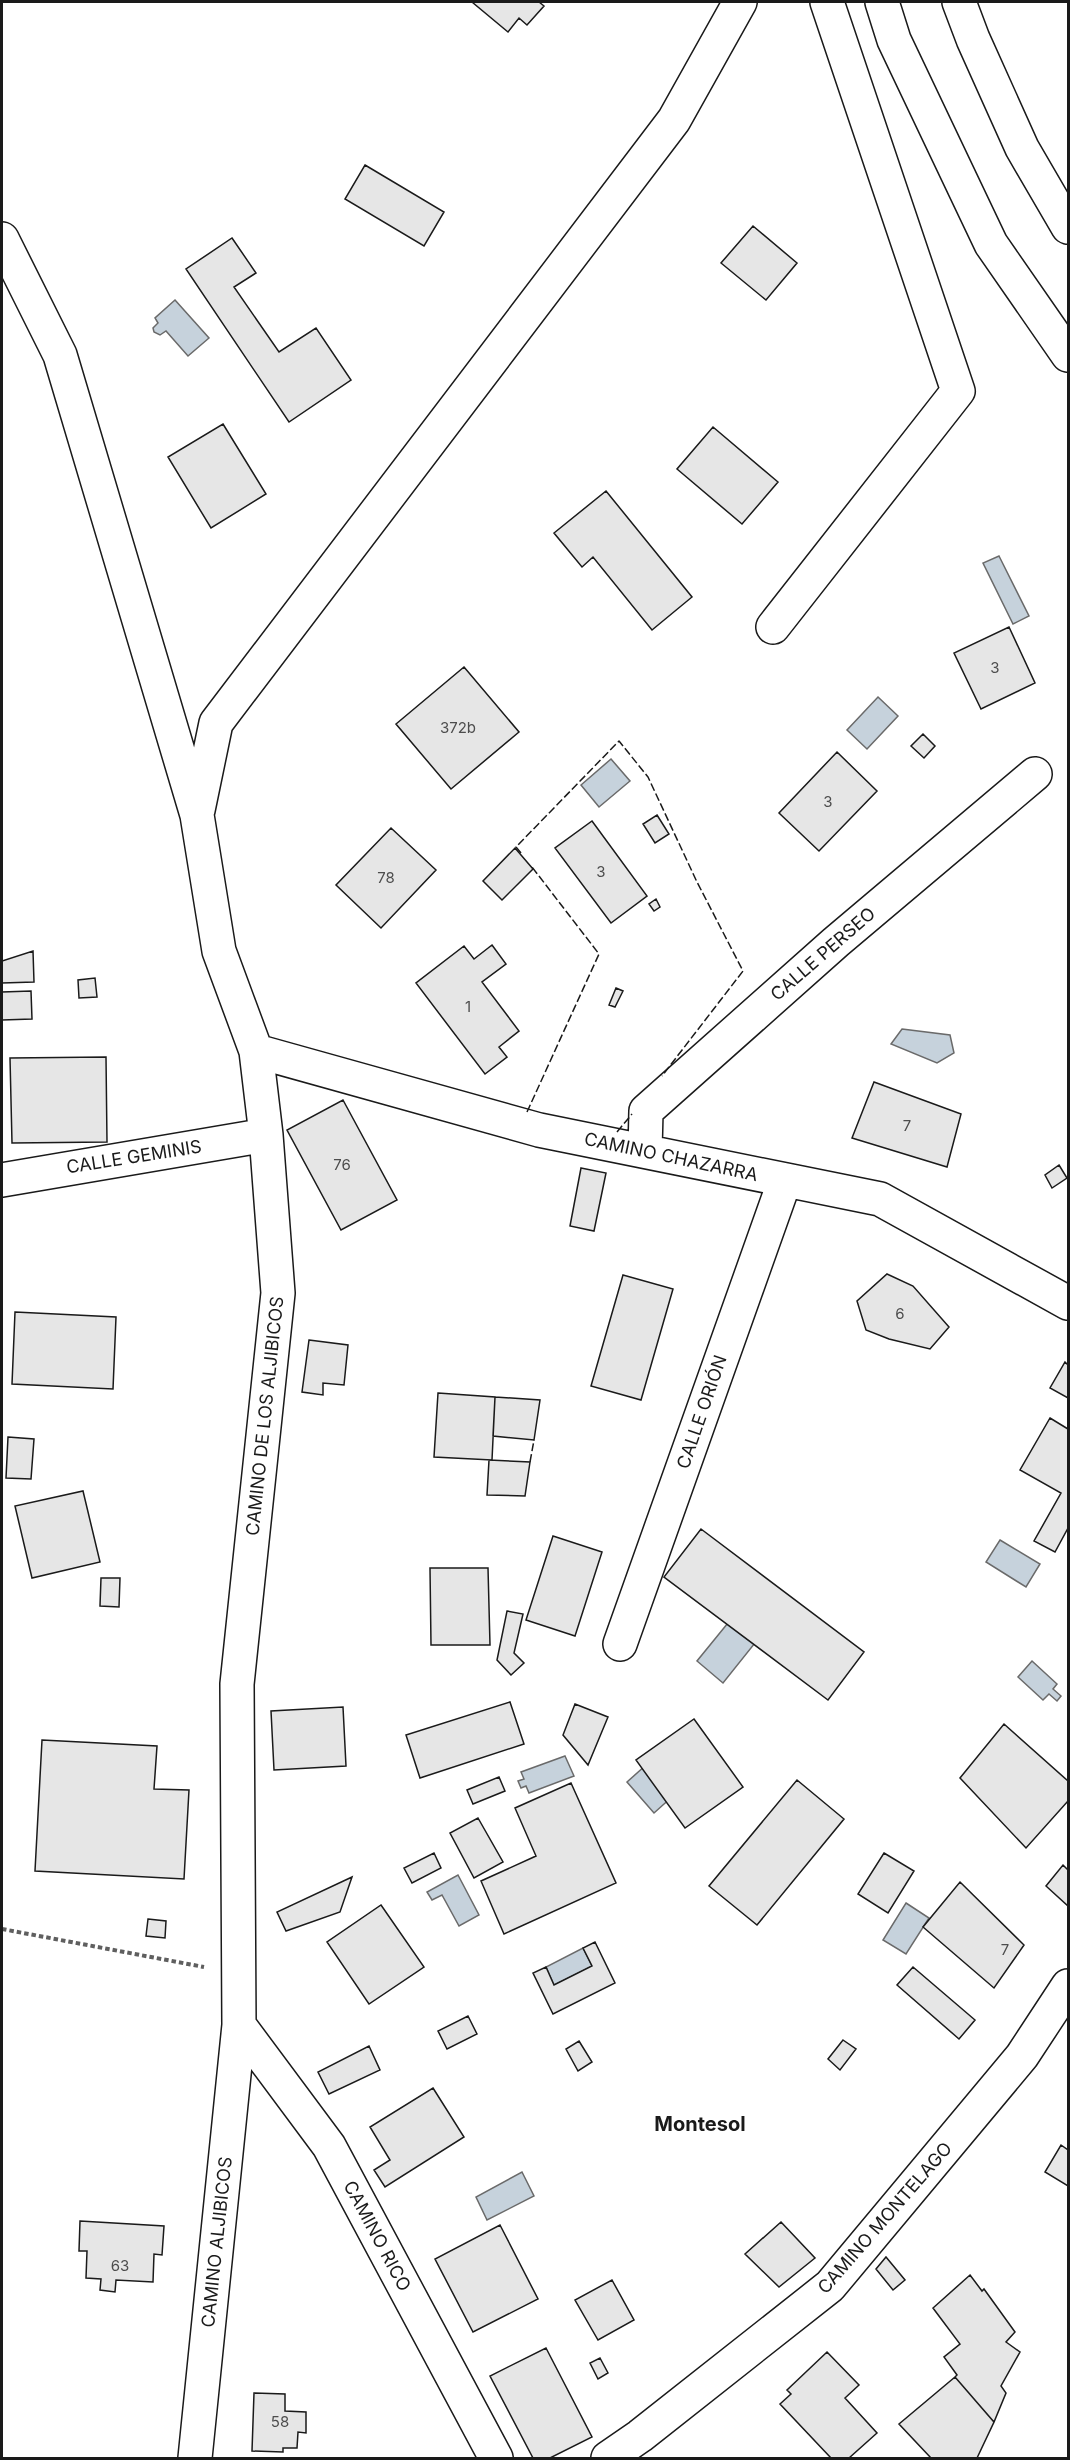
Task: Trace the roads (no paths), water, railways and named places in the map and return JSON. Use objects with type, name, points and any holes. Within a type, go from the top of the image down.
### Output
[{"type":"street","points":[[197,815],[216,723],[674,120],[741,2]]},
{"type":"street","points":[[773,627],[958,391],[827,2]]},
{"type":"street","points":[[882,2],[894,40],[991,244],[1068,355]]},
{"type":"street","points":[[959,2],[973,39],[1022,148],[1068,227]]},
{"type":"street","points":[[2,239],[60,356],[197,815]]},
{"type":"street","name":"CALLE PERSEO","points":[[645,1151],[646,1111],[836,942],[1035,774]]},
{"type":"street","name":"CAMINO DE LOS ALJIBICOS","points":[[197,815],[219,951],[256,1051],[266,1136],[278,1293],[237,1684],[239,2025]]},
{"type":"street","name":"CAMINO CHAZARRA","points":[[256,1051],[539,1130],[880,1199],[1068,1303]]},
{"type":"street","name":"CALLE GEMINIS","points":[[2,1179],[266,1136]]},
{"type":"street","name":"CALLE ORIÓN","points":[[620,1644],[785,1180]]},
{"type":"street","name":"CAMINO MONTELAGO","points":[[608,2458],[640,2436],[830,2286],[1022,2056],[1068,1986]]},
{"type":"street","name":"CAMINO ALJIBICOS","points":[[195,2458],[239,2025]]},
{"type":"street","name":"CAMINO RICO","points":[[239,2025],[329,2146],[496,2458]]},
{"type":"district","name":"Montesol","points":[[700,2124]]}]
